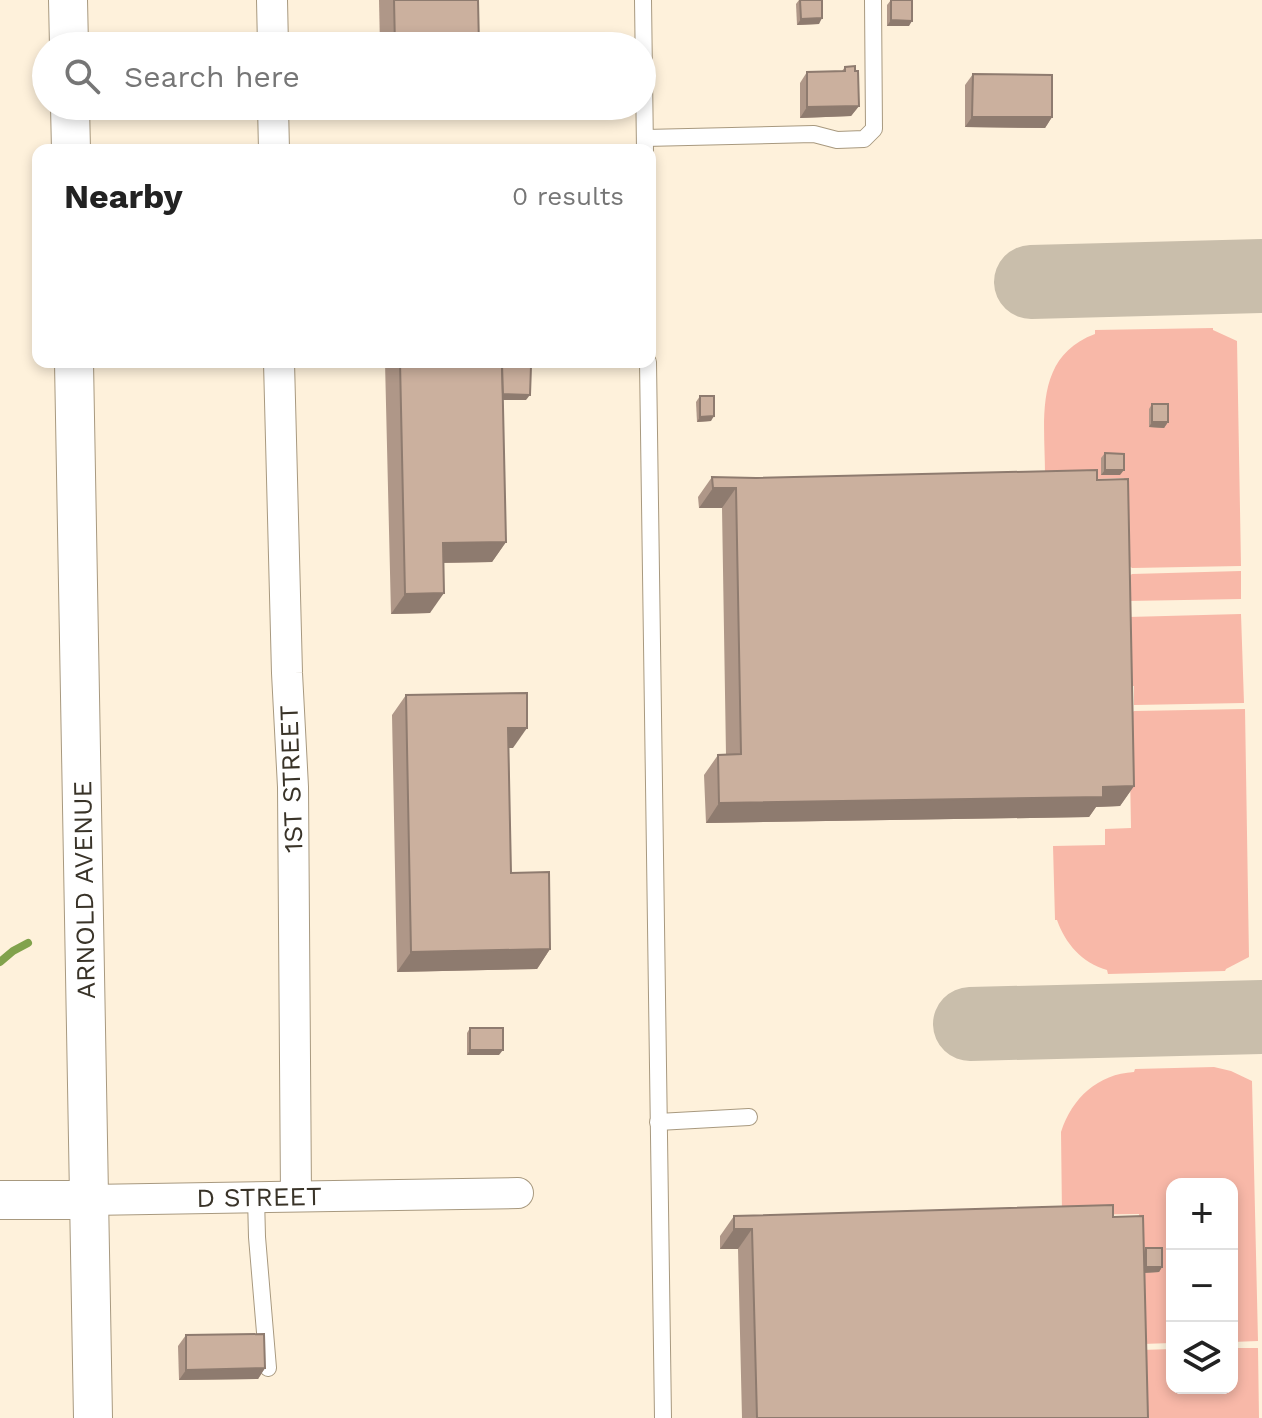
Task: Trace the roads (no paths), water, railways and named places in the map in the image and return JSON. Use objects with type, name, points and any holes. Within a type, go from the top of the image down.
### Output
[{"type":"street","points":[[68,0],[69,32]]},
{"type":"street","points":[[272,0],[273,32]]},
{"type":"street","points":[[70,120],[71,144]]},
{"type":"street","points":[[273,120],[274,144]]},
{"type":"street","name":"ARNOLD AVENUE","points":[[74,368],[93,1418]]},
{"type":"street","name":"1ST STREET","points":[[279,368],[293,787],[296,1196]]},
{"type":"street","name":"D STREET","points":[[0,1200],[518,1193]]},
{"type":"lane","points":[[643,0],[643,32]]},
{"type":"lane","points":[[645,120],[645,144],[814,134],[837,140],[864,139],[874,129],[873,0]]},
{"type":"lane","points":[[648,368],[663,1418]]},
{"type":"lane","points":[[658,1122],[749,1117]]},
{"type":"lane","points":[[256,1197],[268,1368]]},
{"type":"waterway","points":[[0,962],[28,943]]}]
